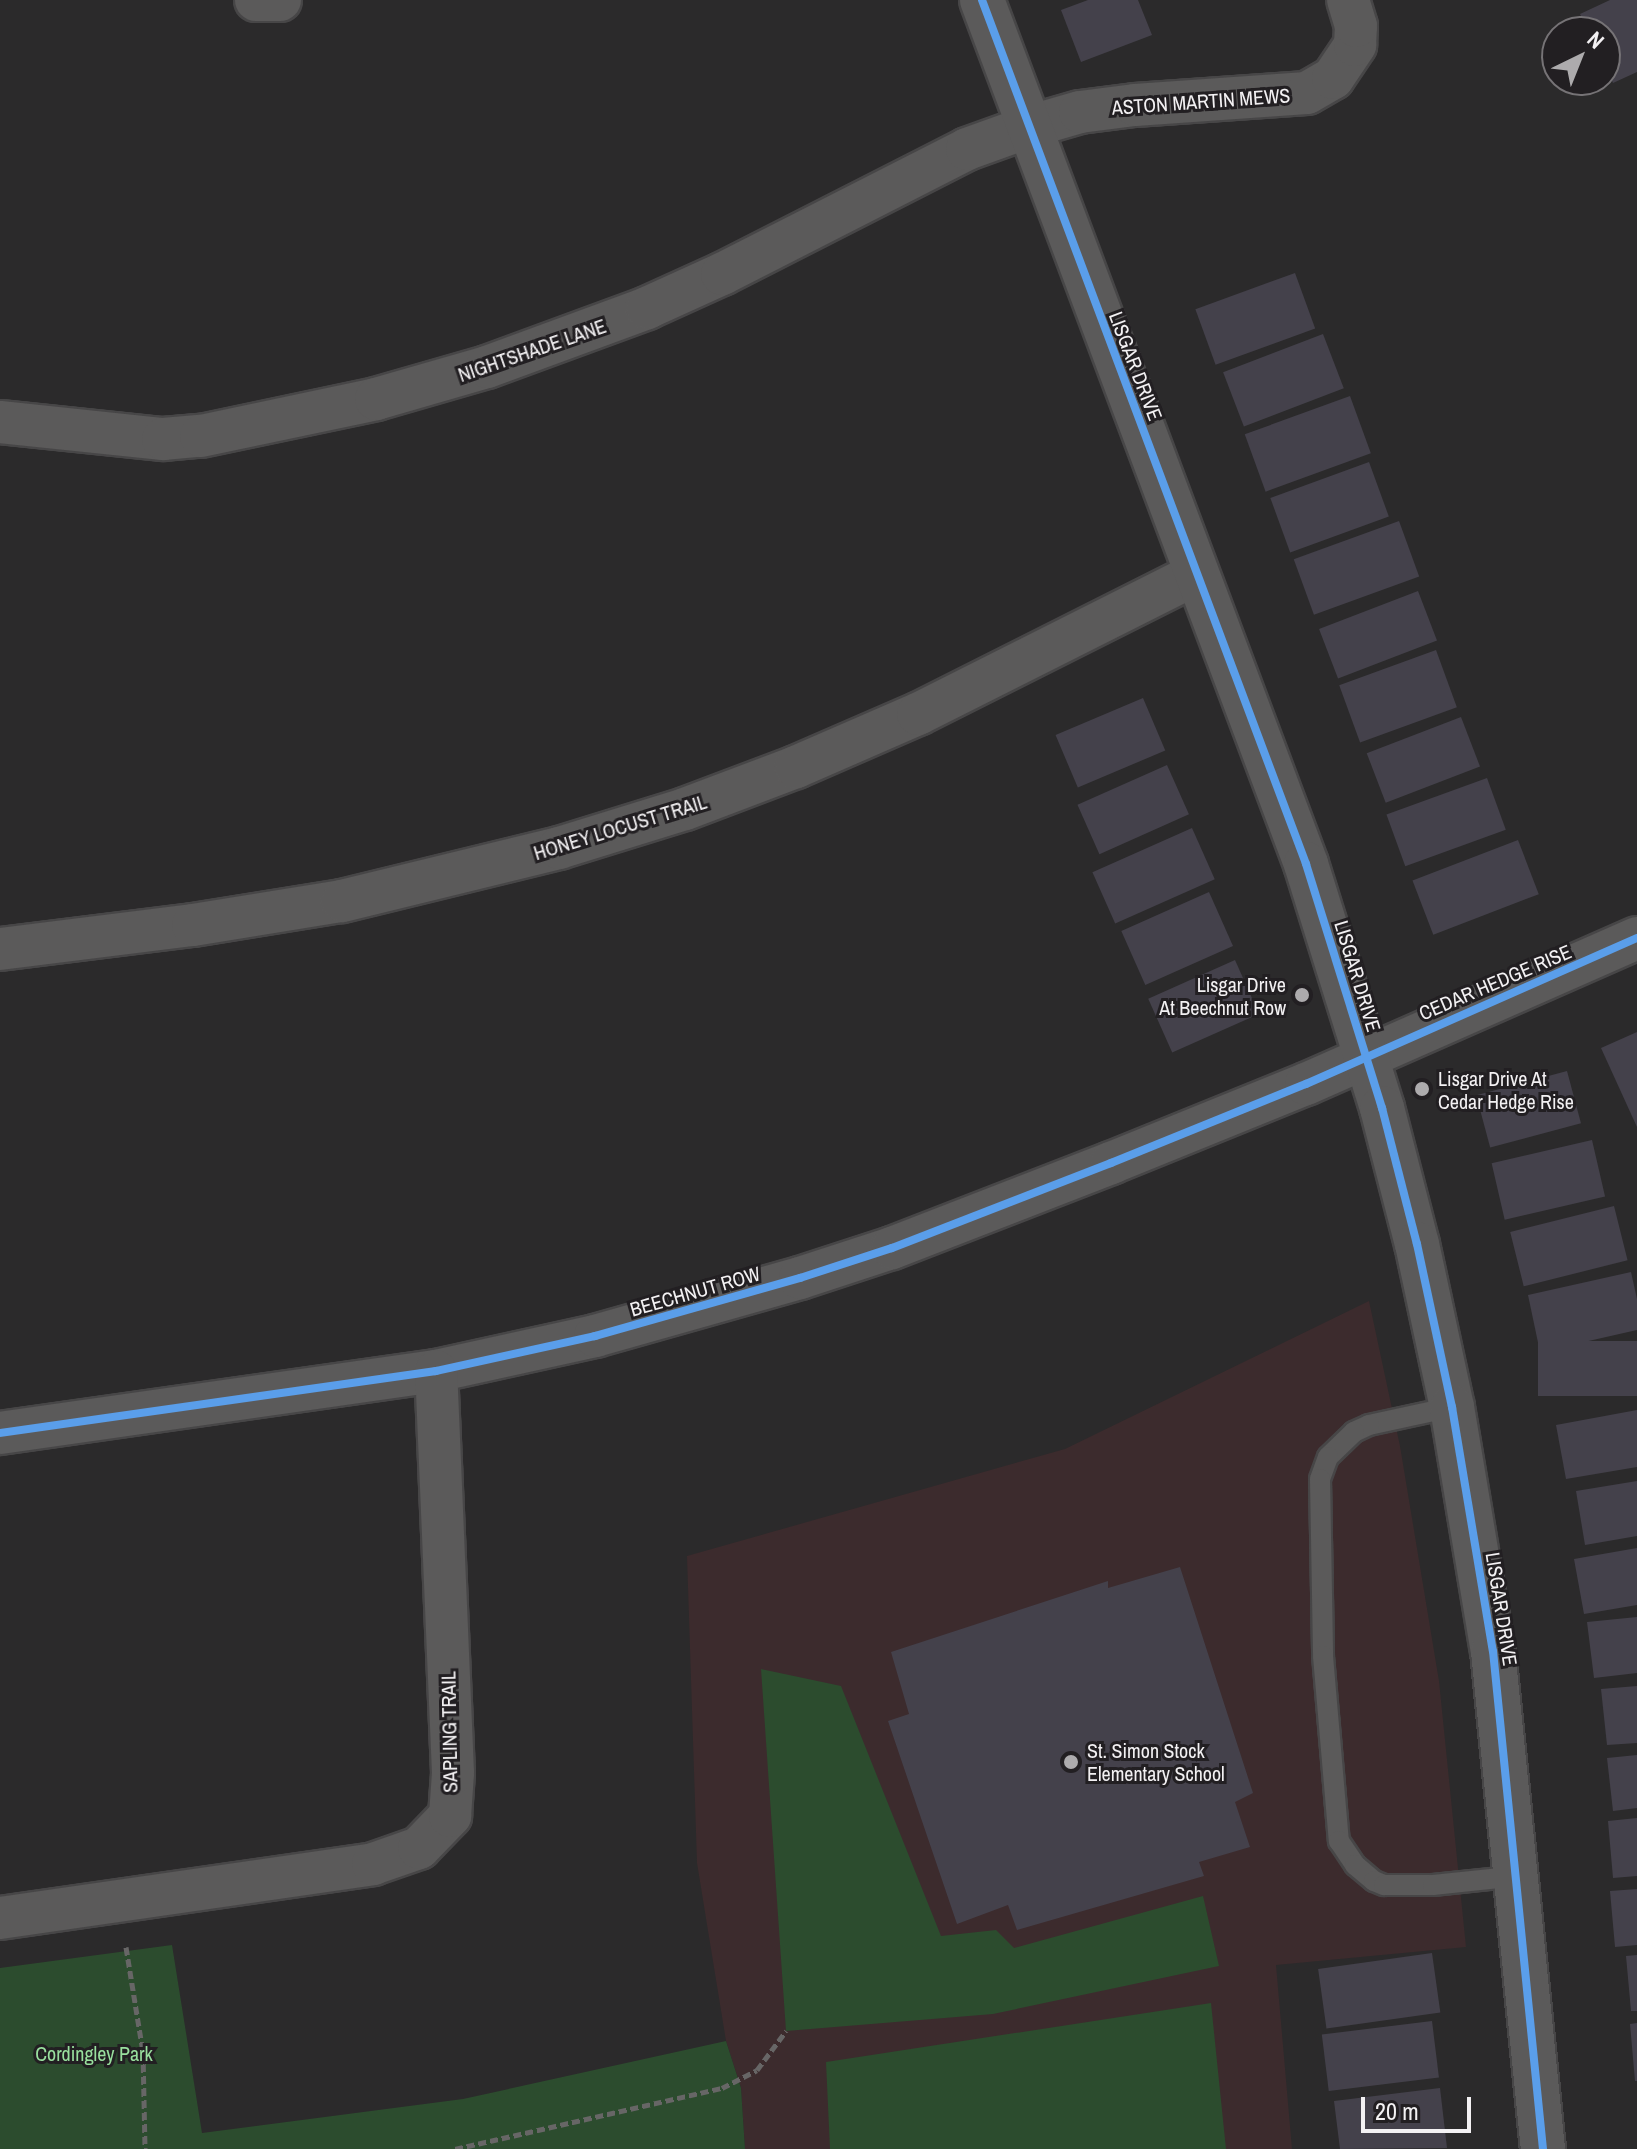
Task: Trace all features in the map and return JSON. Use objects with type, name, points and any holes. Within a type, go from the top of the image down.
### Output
[{"type":"street","points":[[256,0],[280,0]]},
{"type":"street","name":"LISGAR DRIVE","points":[[982,0],[1306,864],[1366,1057],[1417,1244],[1452,1407],[1487,1605],[1518,1876],[1543,2149]]},
{"type":"street","name":"ASTON MARTIN MEWS","points":[[1028,127],[1080,112],[1120,107],[1307,93],[1333,78],[1355,45],[1356,26],[1348,0]]},
{"type":"street","name":"NIGHTSHADE LANE","points":[[0,422],[163,439],[201,436],[284,421],[445,379],[566,340],[647,308],[749,261],[967,149],[1028,127]]},
{"type":"street","name":"HONEY LOCUST TRAIL","points":[[0,949],[193,925],[342,901],[544,852],[629,826],[796,767],[918,714],[1198,573]]},
{"type":"street","name":"CEDAR HEDGE RISE","points":[[1366,1057],[1637,938]]},
{"type":"street","name":"BEECHNUT ROW","points":[[0,1433],[436,1371],[679,1314],[892,1248],[1111,1163],[1366,1057]]},
{"type":"street","name":"SAPLING TRAIL","points":[[0,1918],[373,1864],[419,1848],[450,1816],[453,1773],[436,1371]]},
{"type":"lane","points":[[1452,1407],[1379,1422],[1354,1432],[1328,1457],[1320,1479],[1323,1656],[1339,1841],[1365,1875],[1374,1881],[1398,1887],[1518,1876]]},
{"type":"path","points":[[126,1947],[143,2052],[145,2149]]},
{"type":"path","points":[[455,2149],[722,2088],[757,2070],[786,2031]]},
{"type":"shaded area","name":"St. Simon Stock Elementary School","points":[[1369,1301],[1400,1446],[1439,1681],[1466,1947],[1276,1965],[1292,2149],[745,2149],[741,2088],[726,2041],[697,1863],[687,1556],[1065,1449]]},
{"type":"green space","points":[[761,1669],[841,1686],[941,1936],[996,1930],[1014,1948],[1203,1896],[1219,1966],[993,2014],[786,2031]]},
{"type":"green space","name":"Cordingley Park","points":[[172,1945],[202,2133],[463,2099],[726,2041],[741,2088],[745,2149],[0,2149],[0,1968]]},
{"type":"green space","points":[[1211,2003],[1226,2149],[830,2149],[826,2062]]},
{"type":"building","points":[[1088,0],[1138,0],[1152,35],[1081,62],[1061,10]]},
{"type":"building","points":[[1610,0],[1637,0],[1637,72],[1621,79],[1621,16],[1580,14]]},
{"type":"building","points":[[1295,273],[1315,328],[1216,365],[1195,309]]},
{"type":"building","points":[[1323,334],[1344,388],[1244,426],[1223,372]]},
{"type":"building","points":[[1350,396],[1371,453],[1266,492],[1245,434]]},
{"type":"building","points":[[1369,462],[1389,517],[1290,552],[1270,498]]},
{"type":"building","points":[[1399,521],[1419,576],[1314,615],[1294,559]]},
{"type":"building","points":[[1418,591],[1437,640],[1338,678],[1319,629]]},
{"type":"building","points":[[1436,650],[1457,707],[1360,743],[1339,685]]},
{"type":"building","points":[[1143,698],[1165,750],[1078,788],[1056,735]]},
{"type":"building","points":[[1461,717],[1480,766],[1386,803],[1367,753]]},
{"type":"building","points":[[1167,765],[1189,814],[1099,854],[1077,805]]},
{"type":"building","points":[[1487,778],[1506,830],[1405,866],[1386,815]]},
{"type":"building","points":[[1192,828],[1215,879],[1115,923],[1092,872]]},
{"type":"building","points":[[1518,840],[1539,894],[1433,935],[1413,880]]},
{"type":"building","points":[[1209,892],[1233,946],[1145,985],[1121,931]]},
{"type":"building","points":[[1235,960],[1259,1014],[1172,1053],[1148,999]]},
{"type":"building","points":[[1637,1032],[1637,1127],[1601,1048]]},
{"type":"building","points":[[1567,1071],[1581,1123],[1490,1147],[1476,1095]]},
{"type":"building","points":[[1592,1140],[1605,1197],[1505,1220],[1492,1163]]},
{"type":"building","points":[[1614,1206],[1628,1260],[1524,1286],[1510,1232]]},
{"type":"building","points":[[1631,1272],[1637,1299],[1637,1330],[1540,1352],[1528,1295]]},
{"type":"building","points":[[1538,1341],[1637,1341],[1637,1396],[1538,1396]]},
{"type":"building","points":[[1637,1410],[1637,1467],[1566,1479],[1556,1425]]},
{"type":"building","points":[[1637,1481],[1637,1536],[1585,1545],[1576,1491]]},
{"type":"building","points":[[1637,1548],[1637,1605],[1584,1614],[1574,1559]]},
{"type":"building","name":"St. Simon Stock Elementary School","points":[[1180,1567],[1253,1793],[1235,1802],[1250,1847],[1199,1862],[1204,1876],[1017,1930],[1008,1905],[957,1924],[888,1721],[909,1714],[891,1652],[1108,1581],[1108,1588]]},
{"type":"building","points":[[1637,1617],[1637,1673],[1594,1678],[1587,1622]]},
{"type":"building","points":[[1637,1686],[1637,1743],[1607,1745],[1601,1689]]},
{"type":"building","points":[[1637,1755],[1637,1808],[1613,1811],[1607,1758]]},
{"type":"building","points":[[1637,1818],[1637,1876],[1613,1878],[1608,1821]]},
{"type":"building","points":[[1637,1889],[1637,1945],[1615,1947],[1610,1891]]},
{"type":"building","points":[[1432,1953],[1440,2012],[1326,2028],[1318,1969]]},
{"type":"building","points":[[1637,1955],[1637,2011],[1631,2011],[1626,1956]]},
{"type":"building","points":[[1432,2021],[1439,2078],[1329,2091],[1322,2035]]},
{"type":"building","points":[[1637,2023],[1637,2081],[1635,2081],[1630,2024]]},
{"type":"building","points":[[1440,2088],[1447,2148],[1340,2149],[1334,2101]]},
{"type":"cycle path","points":[[982,0],[1306,864],[1382,1108],[1417,1244],[1452,1407],[1493,1651],[1543,2149]]},
{"type":"cycle path","points":[[0,1433],[436,1371],[595,1336],[800,1278],[892,1248],[1306,1084],[1637,938]]},
{"type":"place","name":"Lisgar Drive At Beechnut Row","points":[[1302,995]]},
{"type":"place","name":"Lisgar Drive At Cedar Hedge Rise","points":[[1422,1089]]},
{"type":"place","name":"St. Simon Stock Elementary School","points":[[1071,1762]]}]
